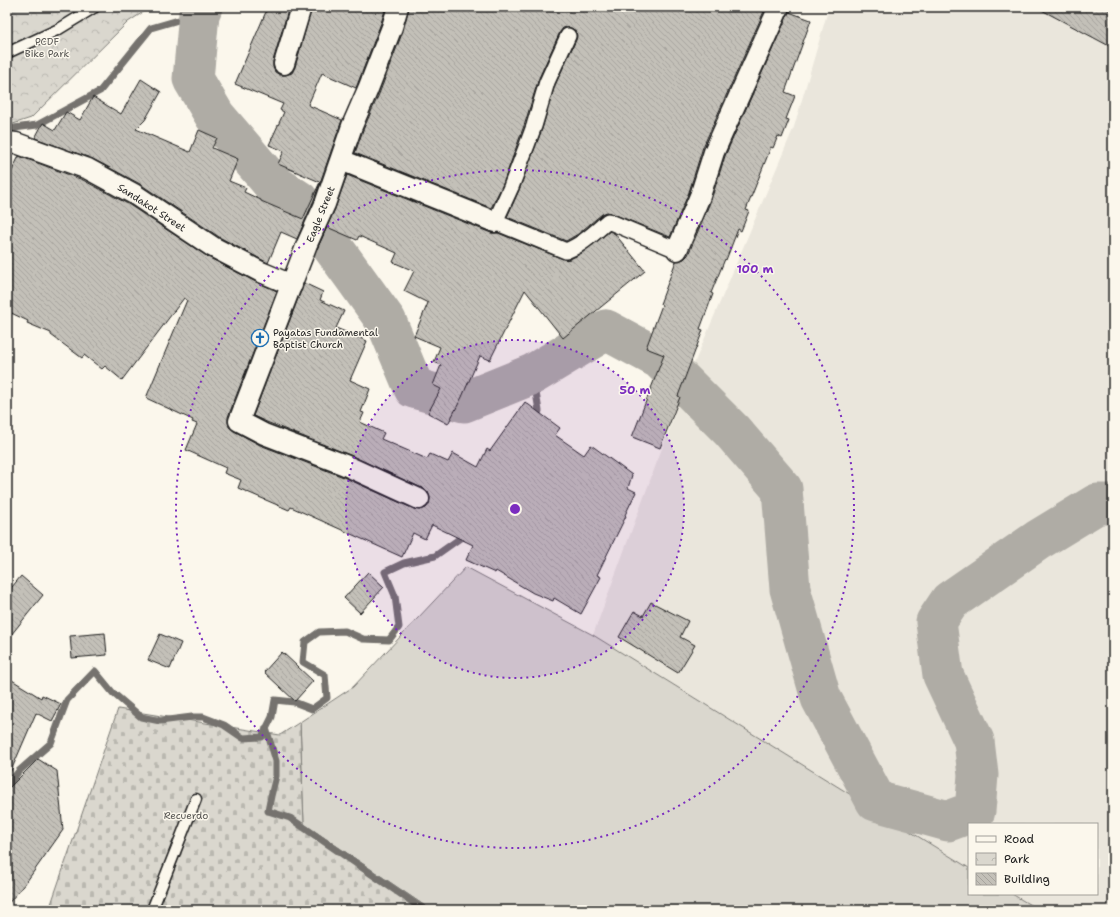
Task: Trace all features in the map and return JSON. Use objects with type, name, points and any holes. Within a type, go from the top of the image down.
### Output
[{"type":"street","points":[[284,64],[301,7]]},
{"type":"street","name":"Eagle Street","points":[[398,7],[392,27],[352,126],[325,204],[307,244],[239,421],[264,434],[345,465],[419,499]]},
{"type":"street","points":[[341,160],[562,250],[566,251],[571,249],[588,238],[608,221],[676,250],[700,196],[714,152],[779,7]]},
{"type":"street","points":[[495,222],[514,180],[534,126],[547,82],[568,36]]},
{"type":"street","name":"Sandakot Street","points":[[7,142],[16,143],[88,169],[134,194],[213,247],[261,272],[292,285]]},
{"type":"lane","points":[[7,54],[59,30],[95,7]]},
{"type":"lane","points":[[152,910],[196,799]]},
{"type":"shaded area","points":[[829,7],[1101,7],[1113,15],[1113,910],[1038,910],[1014,895],[1098,895],[1098,823],[968,823],[968,867],[593,635],[688,378],[794,127]]},
{"type":"green space","name":"PCDF Bike Park","points":[[7,7],[151,7],[128,22],[31,118],[7,126]]},
{"type":"green space","points":[[466,567],[593,635],[968,867],[968,895],[1014,895],[1032,906],[1029,910],[431,910],[304,824],[300,722],[353,687]]},
{"type":"green space","name":"Recuerdo","points":[[118,709],[280,735],[300,722],[304,824],[431,910],[49,910]]},
{"type":"building","points":[[268,7],[289,7],[273,61],[275,72],[280,75],[286,75],[292,73],[295,67],[312,7],[386,7],[356,88],[322,73],[308,105],[342,120],[314,200],[297,239],[281,232],[268,263],[219,237],[140,184],[93,159],[35,138],[43,123],[55,130],[66,112],[80,120],[93,97],[121,114],[141,79],[161,92],[145,120],[136,129],[190,152],[199,130],[217,138],[212,148],[238,159],[229,181],[246,188],[244,192],[261,201],[303,219],[320,182],[278,164],[284,151],[269,145],[284,112],[280,110],[283,104],[235,84]]},
{"type":"building","points":[[409,7],[766,7],[703,147],[689,192],[670,237],[607,212],[602,214],[578,234],[566,241],[507,217],[542,129],[555,85],[576,40],[576,31],[571,28],[563,28],[560,32],[539,78],[525,123],[503,184],[491,208],[355,153],[403,31]]},
{"type":"building","points":[[1036,7],[1104,7],[1113,12],[1113,48]]},
{"type":"building","points":[[789,12],[811,20],[785,92],[795,96],[786,119],[789,120],[782,138],[778,136],[773,148],[771,147],[746,210],[749,211],[741,231],[738,229],[711,293],[713,294],[700,329],[703,330],[678,396],[680,397],[660,448],[632,437],[664,355],[646,348],[676,261],[684,259],[688,255],[711,200],[725,156]]},
{"type":"building","points":[[19,156],[83,180],[128,204],[208,257],[256,282],[277,291],[228,417],[229,427],[260,445],[341,476],[414,509],[420,510],[426,508],[429,504],[430,498],[428,492],[424,489],[350,455],[253,416],[304,283],[323,292],[320,300],[344,311],[336,328],[367,341],[350,380],[370,389],[361,412],[364,413],[360,422],[384,433],[381,439],[427,459],[430,454],[448,462],[453,453],[478,467],[487,449],[490,451],[525,402],[560,428],[555,435],[584,455],[591,445],[632,475],[628,488],[636,492],[597,575],[601,577],[581,614],[554,598],[553,601],[533,593],[496,571],[495,573],[466,560],[473,545],[432,525],[425,539],[413,533],[402,557],[291,507],[289,510],[238,488],[241,480],[224,473],[226,468],[186,450],[197,424],[192,422],[193,420],[146,398],[187,300],[184,298],[122,380],[105,366],[102,369],[84,355],[82,358],[51,335],[51,333],[27,323],[28,321],[7,311],[7,181]]},
{"type":"building","points":[[347,175],[491,233],[498,233],[563,259],[570,259],[582,253],[610,231],[615,234],[645,271],[563,338],[525,290],[490,360],[480,356],[448,424],[428,413],[441,389],[433,385],[441,365],[434,362],[440,347],[414,336],[428,303],[404,291],[414,271],[393,262],[397,253],[359,236],[357,240],[327,227],[317,249],[335,209]]},
{"type":"building","points":[[368,572],[384,587],[360,613],[344,598]]},
{"type":"building","points":[[21,576],[43,595],[7,640],[7,593]]},
{"type":"building","points":[[651,602],[688,621],[680,637],[695,645],[678,673],[619,637],[634,611],[643,616]]},
{"type":"building","points":[[105,633],[107,655],[72,658],[70,636]]},
{"type":"building","points":[[160,634],[181,643],[170,669],[148,660]]},
{"type":"building","points":[[282,652],[313,681],[295,701],[264,672]]},
{"type":"building","points":[[7,677],[41,698],[42,695],[61,704],[52,721],[36,713],[7,780]]},
{"type":"building","points":[[38,759],[57,771],[63,830],[27,881],[7,905],[7,790]]},
{"type":"waterway","points":[[202,7],[199,14],[193,79],[215,116],[273,184],[299,201],[386,321],[414,388],[464,402],[533,374],[606,330],[660,359],[732,431],[782,489],[790,589],[821,698],[876,801],[948,821],[975,811],[978,775],[974,741],[943,675],[936,622],[950,601],[1038,540],[1097,504],[1113,504]]},
{"type":"waterway","points":[[7,129],[37,125],[100,91],[151,28],[199,14]]},
{"type":"waterway","points":[[533,374],[539,411],[535,421]]},
{"type":"waterway","points":[[7,786],[19,771],[51,743],[67,700],[95,671],[113,693],[141,717],[160,721],[203,717],[224,725],[243,738],[262,737],[272,717],[275,700],[294,702],[312,709],[327,698],[325,675],[303,662],[305,642],[319,632],[345,631],[363,639],[389,640],[399,627],[395,596],[385,572],[404,563],[435,556],[466,534]]},
{"type":"waterway","points":[[266,728],[276,761],[276,776],[268,811],[290,818],[424,910]]},
{"type":"place","name":"Payatas Fundamental Baptist Church","points":[[260,338]]}]
